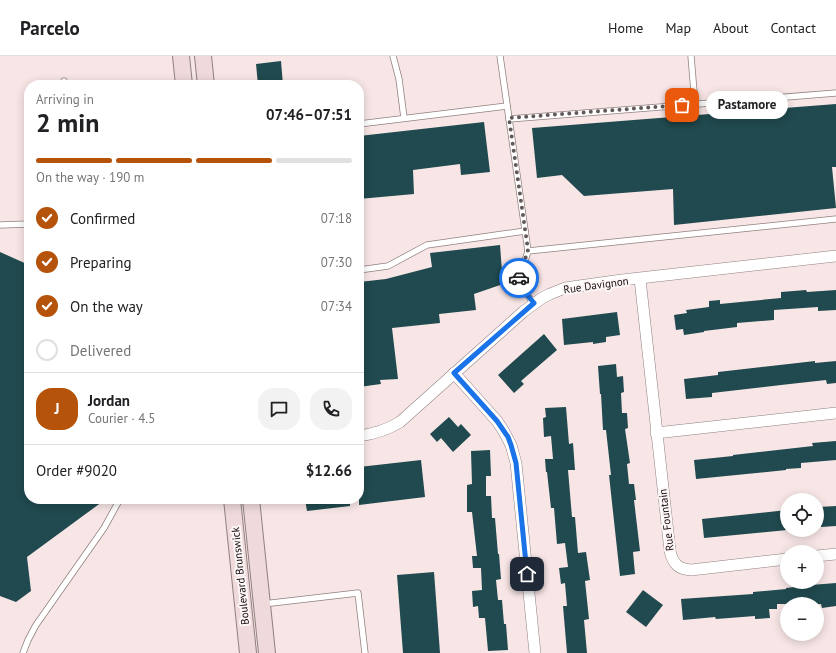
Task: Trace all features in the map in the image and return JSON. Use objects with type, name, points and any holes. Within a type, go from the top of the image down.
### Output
[{"type":"street","points":[[181,56],[183,80]]},
{"type":"street","points":[[203,56],[205,80]]},
{"type":"street","name":"Rue Davignon","points":[[364,435],[379,432],[394,425],[534,303],[565,288],[836,256]]},
{"type":"street","name":"Rue Fountain","points":[[640,279],[656,433],[670,551],[673,561],[676,565],[692,570],[780,560]]},
{"type":"street","points":[[454,373],[500,425],[508,437],[514,453],[535,653]]},
{"type":"street","points":[[656,433],[836,413]]},
{"type":"street","name":"Boulevard Brunswick","points":[[233,504],[248,653]]},
{"type":"street","name":"Boulevard Brunswick","points":[[252,504],[267,653]]},
{"type":"street","points":[[824,555],[836,554]]},
{"type":"lane","points":[[393,56],[399,79],[404,118]]},
{"type":"lane","points":[[500,56],[528,250],[518,284],[534,303]]},
{"type":"lane","points":[[691,56],[695,104]]},
{"type":"lane","points":[[509,118],[836,93]]},
{"type":"lane","points":[[364,123],[507,106]]},
{"type":"lane","points":[[528,250],[836,219]]},
{"type":"lane","points":[[0,225],[24,224]]},
{"type":"lane","points":[[364,269],[388,266],[427,245],[525,231]]},
{"type":"lane","points":[[23,653],[36,625],[104,528],[117,504]]},
{"type":"lane","points":[[262,604],[358,593],[365,653]]},
{"type":"building","points":[[281,61],[283,80],[258,80],[256,64]]},
{"type":"building","points":[[836,104],[836,167],[832,167],[836,208],[674,225],[673,189],[584,196],[562,175],[537,178],[532,128]]},
{"type":"building","points":[[484,122],[490,172],[461,175],[460,164],[413,170],[414,194],[364,199],[364,135]]},
{"type":"building","points":[[500,245],[503,284],[474,294],[476,310],[439,314],[440,323],[392,328],[398,379],[380,380],[381,384],[364,386],[364,281],[386,279],[432,267],[430,253]]},
{"type":"building","points":[[0,252],[24,263],[24,504],[99,504],[27,557],[31,591],[16,602],[0,596]]},
{"type":"building","points":[[806,290],[807,292],[836,290],[836,310],[818,311],[818,307],[774,310],[774,320],[737,323],[737,327],[684,335],[683,329],[676,330],[674,315],[687,313],[686,310],[709,307],[709,301],[720,300],[720,304],[781,298],[781,292]]},
{"type":"building","points":[[617,312],[620,335],[606,337],[606,342],[564,345],[562,319]]},
{"type":"building","points":[[544,334],[557,350],[521,381],[524,384],[514,393],[498,375]]},
{"type":"building","points":[[815,361],[815,363],[836,361],[836,383],[827,384],[826,380],[712,393],[712,397],[686,399],[684,379],[718,375],[718,372]]},
{"type":"building","points":[[616,364],[617,377],[623,376],[624,392],[621,393],[622,413],[627,413],[628,428],[625,429],[630,463],[627,464],[629,484],[634,484],[636,500],[634,500],[640,551],[633,552],[635,574],[620,576],[609,475],[611,475],[606,430],[603,430],[598,366]]},
{"type":"building","points":[[566,407],[569,444],[573,443],[575,470],[568,470],[572,517],[575,517],[578,553],[586,552],[590,580],[585,581],[589,619],[584,620],[587,653],[567,653],[563,606],[567,606],[565,583],[561,584],[559,568],[568,567],[565,543],[557,544],[554,508],[551,508],[546,472],[545,459],[553,459],[551,436],[544,437],[543,418],[546,417],[545,408]]},
{"type":"building","points":[[449,417],[458,427],[461,424],[471,435],[453,452],[441,438],[437,442],[430,434]]},
{"type":"building","points":[[836,441],[836,460],[801,463],[801,468],[696,479],[694,460],[813,446],[812,443]]},
{"type":"building","points":[[490,450],[491,476],[486,476],[486,496],[491,496],[492,518],[495,518],[501,579],[496,580],[498,600],[502,600],[508,650],[488,651],[485,618],[479,618],[478,606],[473,607],[472,591],[482,590],[481,568],[473,568],[472,556],[477,556],[472,512],[467,512],[467,485],[472,484],[471,451]]},
{"type":"building","points":[[421,460],[425,497],[359,505],[364,504],[364,466]]},
{"type":"building","points":[[306,504],[350,504],[350,506],[307,511]]},
{"type":"building","points":[[836,506],[836,526],[824,527],[824,507]]},
{"type":"building","points":[[780,511],[780,531],[704,538],[702,519]]},
{"type":"building","points":[[434,572],[440,653],[403,653],[397,575]]},
{"type":"building","points":[[836,583],[836,606],[824,608],[824,597],[780,597],[780,604],[777,604],[777,609],[769,609],[770,618],[755,619],[755,616],[716,619],[715,617],[683,620],[681,599],[753,594],[753,592],[786,589],[824,589],[824,584]]},
{"type":"building","points":[[643,590],[663,605],[646,627],[626,612]]},
{"type":"way so far","points":[[519,278],[528,250],[509,118],[682,105]]},
{"type":"place","name":"Pastamore","points":[[682,105]]},
{"type":"route","points":[[519,278],[518,284],[534,303],[454,373],[497,421],[508,437],[514,453],[527,574]]}]
